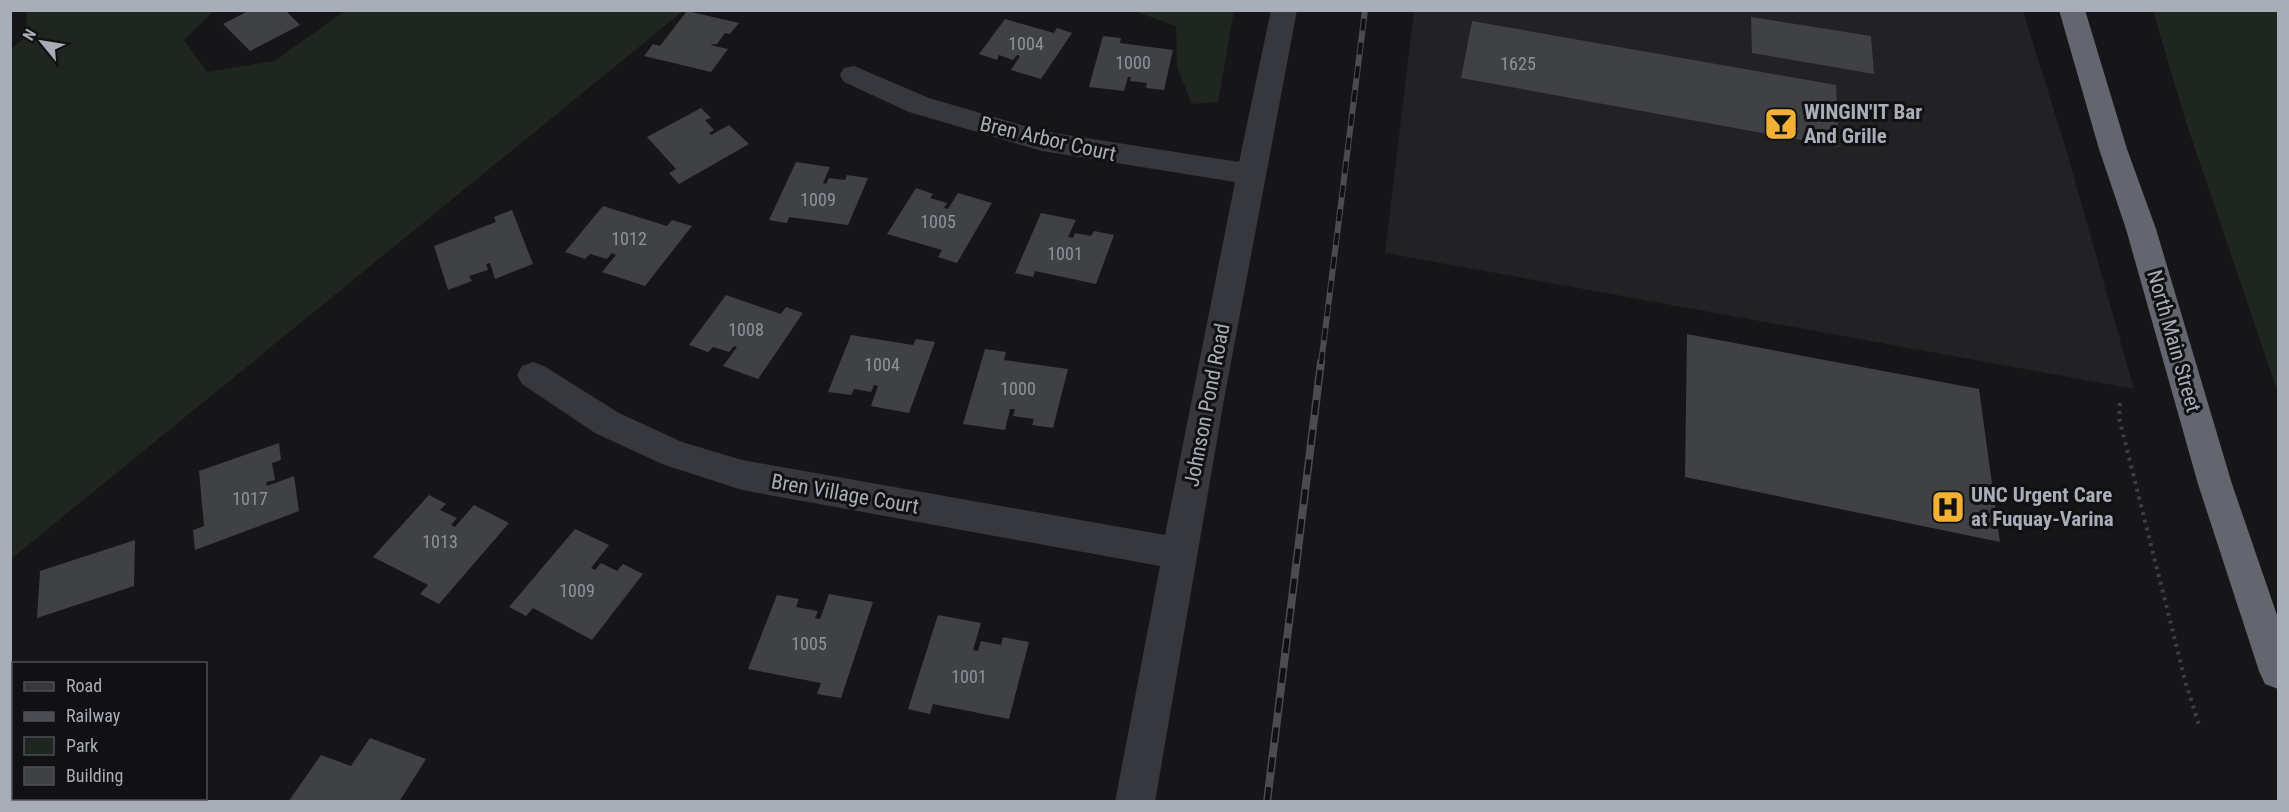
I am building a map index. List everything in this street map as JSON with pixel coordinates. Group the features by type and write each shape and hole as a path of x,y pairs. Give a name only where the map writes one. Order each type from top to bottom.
{"highway":[{"name":"North Main Street","path":"2072,10 2141,229 2215,484 2278,671"}],"street":[{"name":"Johnson Pond Road","path":"1135,801 1250,174 1284,10"},
{"name":"Bren Arbor Court","path":"854,75 919,105 1042,141 1250,174"},
{"name":"Bren Village Court","path":"533,375 607,423 674,454 742,475 1179,554"}],"path":[{"path":"2120,403 2119,418 2186,684 2200,728"}],"shaded area":[{"path":"1414,11 2023,11 2066,149 2134,389 1385,253"}],"green space":[{"path":"27,11 214,11 184,40 207,72 274,61 345,11 683,11 11,559 10,50 26,36"},
{"path":"1134,11 1234,11 1218,102 1192,104 1177,67 1176,26"},
{"path":"2153,11 2278,11 2278,393 2185,119"}],"building":[{"path":"250,10 285,10 300,25 250,51 223,24"},
{"path":"687,11 739,23 730,34 725,33 717,44 710,45 728,49 711,72 644,56 653,44 660,46"},
{"path":"1751,17 1871,36 1874,74 1752,53"},
{"path":"1005,19 1054,33 1057,28 1072,33 1041,79 1011,70 1020,56 1017,55 1013,60 999,55 997,60 979,54"},
{"path":"1472,21 1836,85 1839,147 1461,78"},
{"path":"1103,36 1121,38 1120,43 1173,50 1164,90 1146,88 1147,83 1130,81 1131,77 1128,77 1124,91 1089,87"},
{"path":"701,108 711,118 705,120 714,130 709,133 711,135 729,125 749,144 679,184 669,173 676,169 647,137"},
{"path":"796,162 830,167 823,183 826,184 829,178 845,180 847,175 868,178 848,225 789,217 787,223 769,220"},
{"path":"916,188 933,194 930,198 947,203 944,208 948,209 958,193 992,203 957,263 938,257 942,250 887,234"},
{"path":"603,206 667,226 672,220 692,226 645,286 602,272 616,255 612,253 607,259 590,254 585,259 565,252"},
{"path":"512,210 533,264 495,279 490,263 486,264 488,270 469,276 472,281 448,290 434,246 496,222 494,217"},
{"path":"1041,213 1076,220 1068,237 1073,238 1075,233 1091,236 1094,231 1114,235 1096,284 1035,271 1033,277 1015,273"},
{"path":"726,295 781,314 786,307 803,313 758,379 723,366 737,347 734,346 729,352 713,347 708,352 689,345"},
{"path":"1687,334 1979,389 2000,542 1685,477"},
{"path":"851,335 913,345 916,339 935,342 909,413 871,406 878,386 874,385 871,392 854,389 851,395 828,392"},
{"path":"985,349 1006,352 1004,360 1068,369 1053,428 1032,425 1034,419 1013,416 1015,409 1010,409 1005,430 963,424"},
{"path":"279,443 281,460 272,463 275,480 266,482 267,486 294,476 299,511 195,550 193,530 204,526 199,471"},
{"path":"429,495 446,504 440,510 457,518 451,525 455,527 474,505 509,523 439,604 420,594 428,585 373,557"},
{"path":"575,529 609,545 591,568 595,570 601,563 617,571 623,564 643,574 592,640 533,608 526,616 509,607"},
{"path":"135,540 134,586 37,618 40,571"},
{"path":"829,594 873,602 841,698 817,694 821,683 748,669 777,595 799,599 796,607 818,611 815,618 820,619"},
{"path":"938,615 981,623 973,650 978,651 981,641 1001,645 1003,637 1029,642 1009,719 933,704 930,714 908,709"},
{"path":"370,738 426,759 399,802 288,802 321,755 351,766"}],"railway":[{"path":"1321,364 1365,10"},
{"path":"1267,802 1321,362"}],"place":[{"name":"WINGIN'IT Bar And Grille","path":"1781,124"},
{"name":"UNC Urgent Care at Fuquay-Varina","path":"1948,507"}]}
